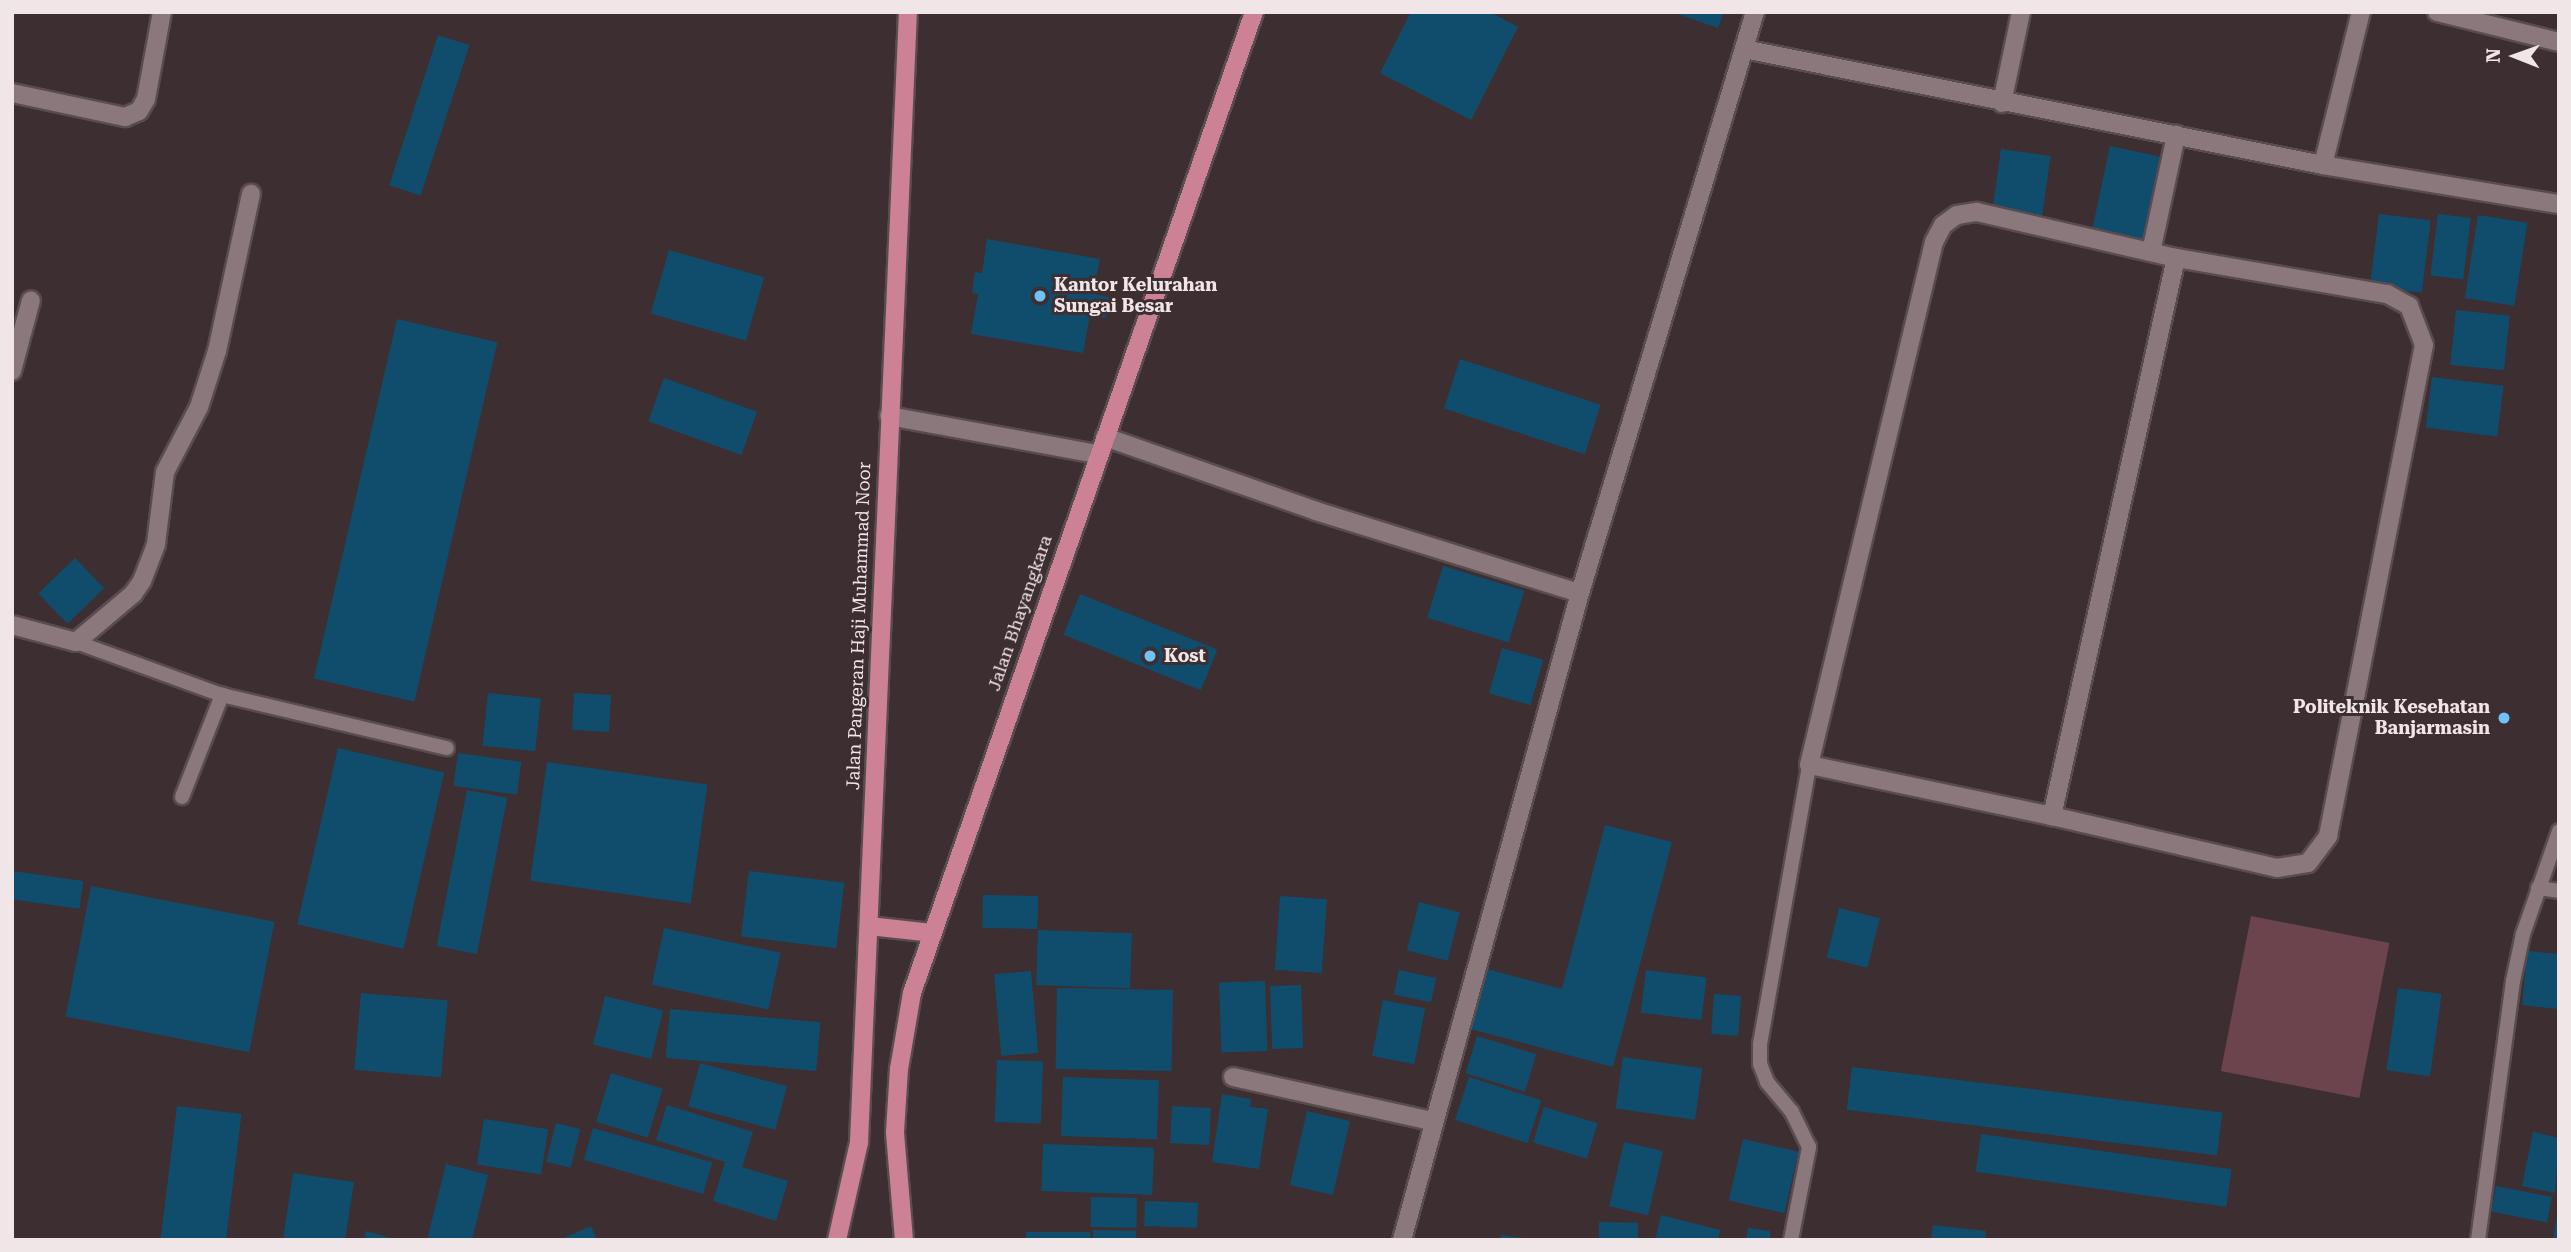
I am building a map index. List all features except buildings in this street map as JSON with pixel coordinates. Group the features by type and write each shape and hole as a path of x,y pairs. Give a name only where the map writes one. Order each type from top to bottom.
{"main road":[{"name":"Jalan Pangeran Haji Muhammad Noor","path":"837,1240 859,1142 908,12"},
{"name":"Jalan Bhayangkara","path":"904,1240 895,1132 899,1069 912,993 1097,454 1254,12"},
{"path":"869,926 932,933"}],"street":[{"path":"12,93 125,117 139,111 146,99 162,12"},
{"path":"1402,1240 1432,1121 1580,593 1755,12"},
{"path":"2001,103 2021,12"},
{"path":"2323,165 2361,12"},
{"path":"2437,12 2559,42"},
{"path":"1744,49 2001,103 2323,165 2559,204"},
{"path":"2151,252 2176,135"},
{"path":"12,625 76,642 133,594 150,565 161,487 199,407 217,351 251,194"},
{"path":"1977,212 2151,252 2387,294 2409,306 2424,345 2329,836 2308,863 2277,869 2052,816 1809,765 1934,242 1942,225 1957,215 1977,212"},
{"path":"2052,816 2176,258"},
{"path":"12,371 31,300"},
{"path":"889,416 1097,454"},
{"path":"1105,437 1316,511 1580,593"},
{"path":"1233,1077 1432,1121"}],"lane":[{"path":"76,642 222,695 447,748"},
{"path":"182,797 222,695"},
{"path":"1791,1240 1809,1147 1792,1112 1768,1082 1760,1064 1760,1044 1809,765"},
{"path":"2478,1240 2513,981 2538,888 2559,831"},
{"path":"2538,888 2559,891"}],"shaded area":[{"path":"2251,916 2389,943 2359,1098 2221,1071"}],"place":[{"name":"Kantor Kelurahan Sungai Besar","path":"1040,296"},
{"name":"Kost","path":"1150,656"},
{"name":"Politeknik Kesehatan Banjarmasin","path":"2504,718"}]}
